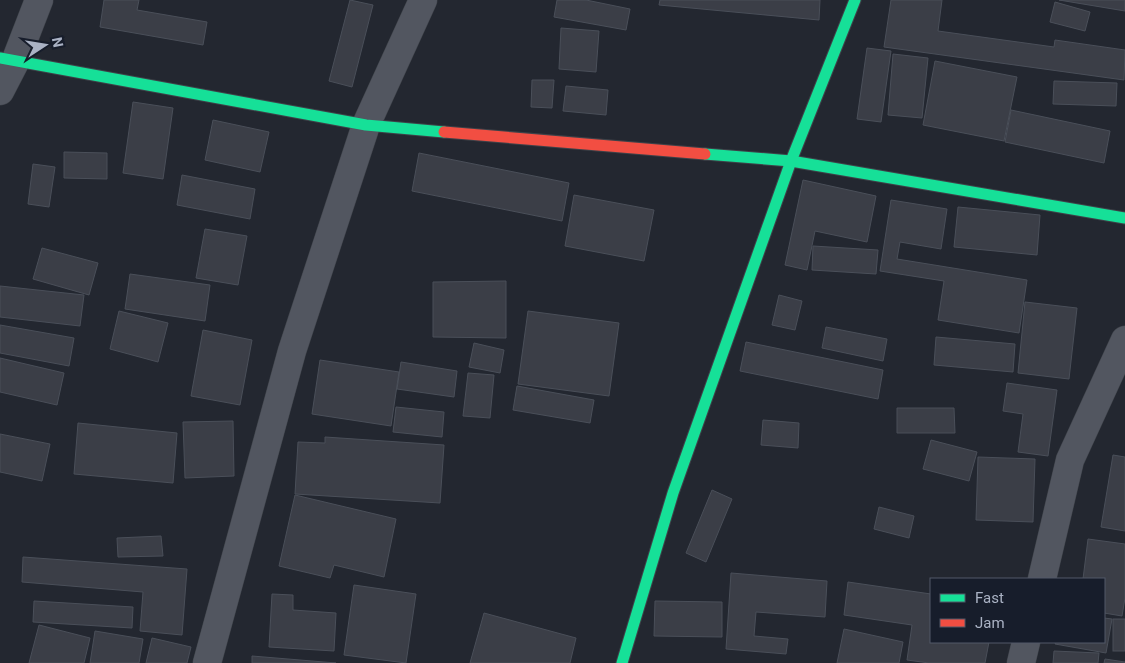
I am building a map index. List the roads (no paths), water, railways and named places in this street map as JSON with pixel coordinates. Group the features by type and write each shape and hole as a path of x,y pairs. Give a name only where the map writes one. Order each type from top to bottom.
{"street":[{"path":"0,91 7,60 38,0"},
{"path":"207,663 220,609 292,352 366,125 423,0"},
{"path":"622,663 673,493 791,161 854,0"},
{"path":"7,60 366,125 791,161 1125,218"},
{"path":"1042,578 1070,460 1125,340"},
{"path":"1021,663 1026,643"}]}
